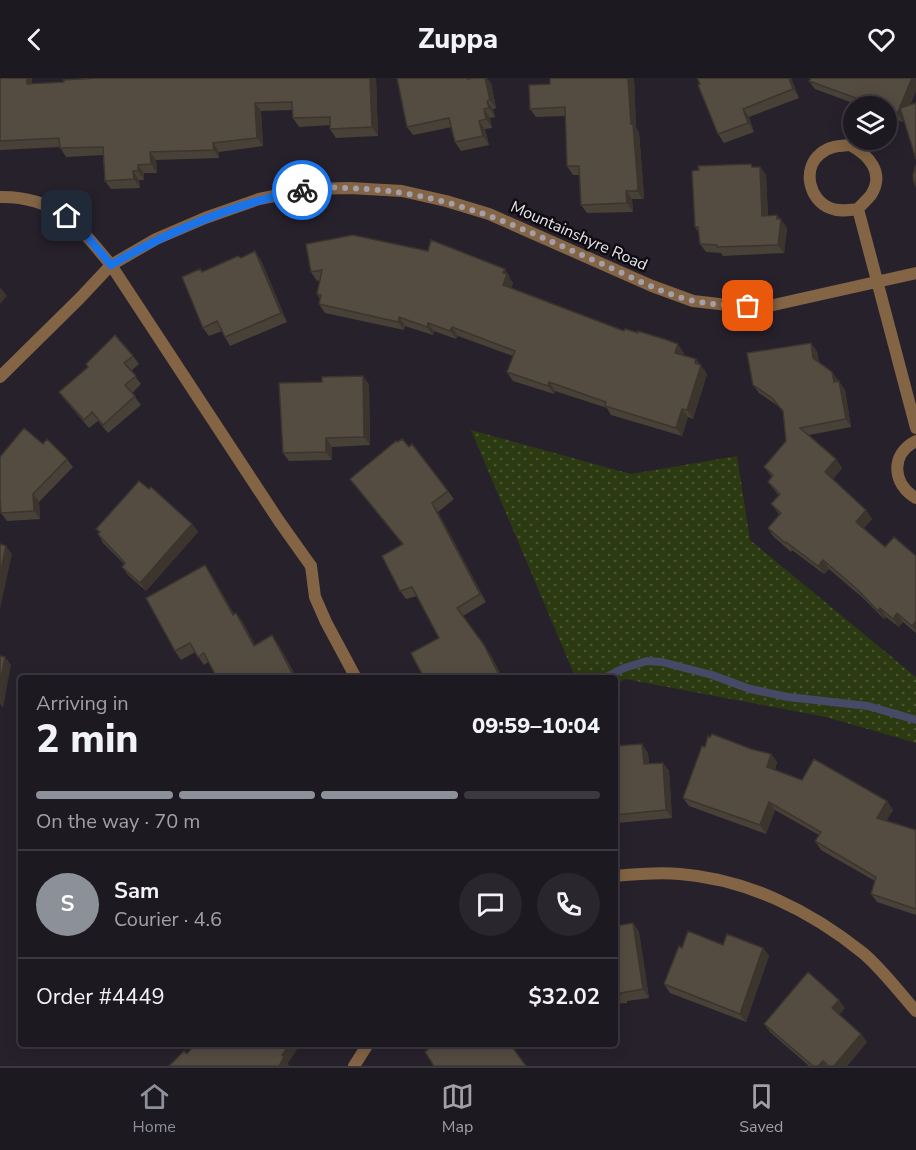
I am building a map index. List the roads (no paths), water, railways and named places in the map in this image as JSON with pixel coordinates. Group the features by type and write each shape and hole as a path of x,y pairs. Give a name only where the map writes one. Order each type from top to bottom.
{"street":[{"path":"850,145 864,152 871,161 875,172 874,189 858,209 842,211 820,202 810,182 813,164 819,154 834,146 850,145"},
{"name":"Mountainshyre Road","path":"0,377 81,298 111,265 166,235 205,218 259,199 309,189 350,188 402,191 446,201 489,214 652,286 693,301 769,306 916,273"},
{"path":"0,197 30,200 67,216 111,265 310,566 315,597 354,675"},
{"path":"858,209 916,428"},
{"path":"916,441 903,451 897,468 901,485 916,498"},
{"path":"618,876 679,874 717,880 768,895 817,920 865,955 916,1011"},
{"path":"354,1066 366,1047"}],"waterway":[{"path":"610,675 647,661 662,662 712,675 750,689 788,697 868,706 916,720"}]}
